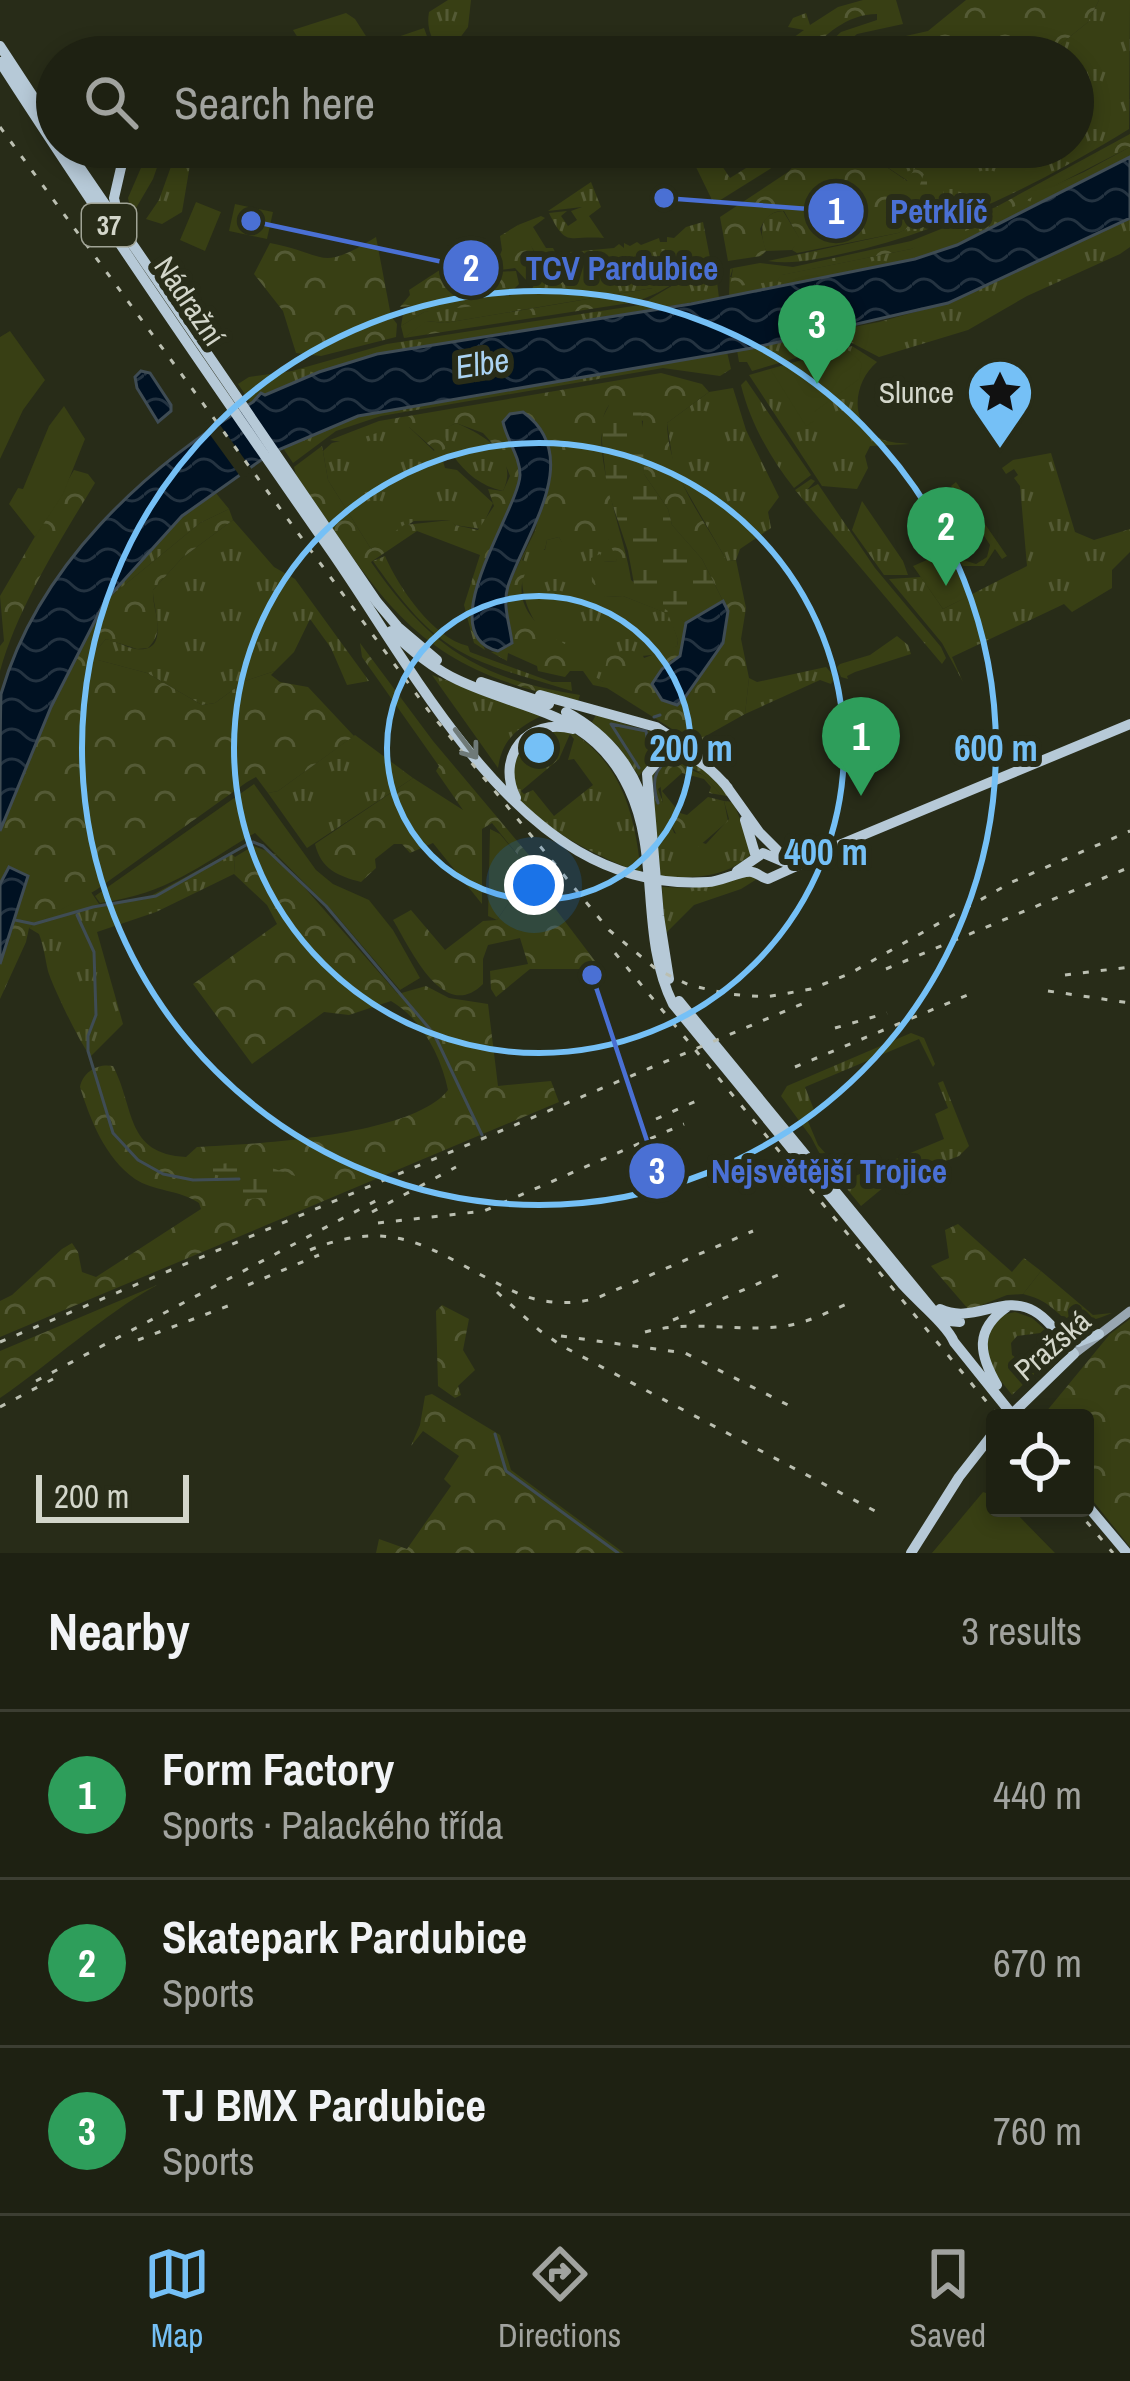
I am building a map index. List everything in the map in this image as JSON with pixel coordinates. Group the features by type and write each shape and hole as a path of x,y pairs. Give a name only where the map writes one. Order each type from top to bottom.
{"main road":[{"path":"0,46 36,101"},
{"name":"Nádražní","path":"0,62 36,114"},
{"name":"Nádražní","path":"73,168 223,385"},
{"name":"Nádražní","path":"81,168 223,385"},
{"path":"82,168 96,182 106,184 119,168"},
{"path":"121,168 113,202 124,231"},
{"name":"37","path":"223,385 389,629 430,664 475,687 563,718 608,755 635,802 650,867"},
{"name":"37","path":"286,477 398,627 443,664 558,708 599,734 633,776 649,819 652,892 668,987 700,1034 949,1345 1001,1401"},
{"path":"359,591 507,795 578,851 658,881 699,883 755,874 763,879 773,877 1130,724"},
{"path":"507,691 539,695 656,727 676,738 705,760 777,858 779,867 773,877"},
{"path":"538,823 517,799 509,780 509,761 520,741 539,728 561,726 585,735 608,755"},
{"path":"676,738 683,754"},
{"path":"649,819 648,771 661,757 683,754 705,765 728,788"},
{"path":"740,805 756,858 755,874"},
{"path":"751,821 781,853 795,857 828,850"},
{"path":"699,883 730,875 768,853 791,862 828,850"},
{"name":"37","path":"720,1059 937,1314 965,1333 978,1361 1017,1409"},
{"name":"37","path":"903,1285 965,1333 1006,1409"},
{"path":"917,1288 937,1307 958,1316 1009,1306 1032,1310 1057,1334 1074,1342 1099,1334"},
{"path":"965,1333 1009,1306"},
{"path":"997,1385 984,1363 981,1340 988,1323 1009,1306"},
{"name":"Pražská","path":"1020,1409 1069,1358 1130,1311"},
{"path":"1057,1334 1069,1358"},
{"path":"910,1553 986,1442"},
{"path":"1094,1514 1126,1553"}],"green space":[{"path":"448,0 471,0 468,27 461,36 432,36 429,12"},
{"path":"863,0 896,0 903,24 855,36 837,36 877,20 877,14 846,22 826,36 796,36 804,30 788,27 793,18 806,13 810,25 838,7"},
{"path":"966,0 1099,0 1088,22 1071,36 906,36 928,31"},
{"path":"1099,0 1130,0 1129,129 1094,150 1094,36 1071,36 1088,22"},
{"path":"346,13 366,36 297,36 293,30"},
{"path":"424,28 427,36 401,36"},
{"path":"1130,134 1130,147 1094,165 1094,154"},
{"path":"1130,147 1130,157 957,245 915,259 729,296 730,269 730,277 777,281 781,275 911,249"},
{"path":"141,168 157,168 132,215 128,198"},
{"path":"170,168 189,168 182,212 162,224 146,219"},
{"path":"696,168 723,168 730,178 746,168 771,168 714,204"},
{"path":"792,168 888,168 907,181 915,168 949,168 955,180 943,191 949,210 898,233 797,253 792,250 799,238 784,211 776,212 760,229 766,251 728,261 720,217"},
{"path":"888,168 916,168 908,181"},
{"path":"928,168 947,168 928,213 914,222 908,219"},
{"path":"949,168 1063,168 954,219 880,245 814,259 768,261 898,233 936,215"},
{"path":"1068,168 1089,168 968,230 911,249 782,275 777,281 730,287 733,268 760,263 793,267 911,241 996,207"},
{"path":"591,182 601,207 589,216 604,238 565,236 549,213 567,211 561,216 568,226 577,220 571,211 582,207 548,211"},
{"path":"196,202 221,212 205,251 180,240"},
{"path":"235,204 273,212 267,239 229,231"},
{"path":"783,211 800,239 792,250 766,251 765,220"},
{"path":"545,218 533,227 546,248 566,259 570,252 619,244 624,248 624,243 641,245 659,238 667,242 667,237 674,238 686,227 703,222 711,263 657,293 652,288 445,323 427,321 404,338 401,326 424,312 573,283 553,268 541,273 539,259 518,225"},
{"path":"1130,218 1130,247 1120,254 1027,296 968,330 879,357 850,342 752,371 747,362 739,362 737,350 948,303"},
{"path":"518,225 541,273 553,268 573,283 572,291 506,295 499,303 424,312 401,326 403,314 424,305 400,307 409,290 472,249 476,255 456,268 461,277 488,259 497,272 516,271 519,284 512,291 488,290 429,305 532,289 536,281 527,281 515,268 500,270 496,265 502,250 500,236"},
{"path":"376,237 396,337 321,356 296,353 283,311 254,274 270,243 332,258"},
{"path":"710,270 716,274 719,298 377,354 260,393 251,403 238,384 249,377 292,371 387,344 640,305 685,278"},
{"path":"653,288 657,293 636,302 404,338 426,321 445,323"},
{"path":"10,331 45,380 23,410 0,459 0,337"},
{"path":"852,346 877,362 859,391 863,423 881,439 910,444 870,446 865,456 868,468 857,489 822,486 749,375"},
{"path":"845,348 862,363 859,379 814,412 814,421 806,426 771,370"},
{"path":"727,352 731,369 720,376 663,368 381,416 336,431 293,463 283,448 358,416"},
{"path":"661,373 702,384 709,392 667,423 669,442 697,511 727,561 736,560 746,608 741,639 749,678 745,714 704,737 699,746 607,688 593,685 583,671 570,671 565,677 538,671 537,666 508,653 507,661 491,652 499,651 508,586 535,531 550,472 526,414 510,414 506,434 516,454 520,481 478,580 475,622 485,650 474,643 464,605 480,555 417,531 371,562 414,616 459,654 512,679 580,695 578,701 477,670 408,624 354,560 294,467 322,446 328,480 371,549 404,525 451,520 478,530 494,506 488,489 503,491 510,476 483,433 456,423 443,430 448,447 438,453 409,427 330,440 379,421","holes":["609,405 643,421 644,474 668,509 672,525 702,559 728,611 723,643 683,700 662,669 680,656 686,623 631,580 604,464 601,440","559,537 567,552 578,544 582,551 580,542 608,539 617,561 604,562 600,554 591,558 592,582 605,597 623,596 668,614 677,646 644,658 640,649 622,658 617,651 607,658 603,682 594,676 601,657 554,637 529,613 522,598 522,582 530,565 522,560 528,549 538,554 547,540"]},
{"path":"746,380 811,475 794,488 755,426 741,385"},
{"path":"733,388 746,430 779,497 768,512 771,528 740,549 736,560 727,561 674,469 667,423 709,392"},
{"path":"630,394 641,400 644,474 668,509 672,525 702,559 723,601 686,623 635,589 607,488 600,423 609,405"},
{"path":"64,406 85,439 63,494 35,537 9,504 18,488 23,489 49,426"},
{"path":"456,423 487,440 507,467 503,491 474,478 452,454 442,458 445,468 457,470 493,503 481,529 450,520 414,521 371,549 328,480 323,451 332,443 402,426 434,451 442,430"},
{"path":"1051,453 1075,532 1094,540 1130,529 1130,552 1112,570 1112,588 1072,612 1064,604 952,657 963,682 942,643 889,579 921,577 943,609 1027,566 1020,486 1014,478 1018,475 1014,469 1006,474 1002,468 1013,460"},
{"path":"74,470 88,474 95,483 28,599 0,671 4,641 0,596"},
{"path":"815,481 807,490 818,484 875,568 941,647 946,658 942,664 795,490"},
{"path":"956,482 1007,556 1002,559 995,549 984,566 963,566 932,526 928,502 956,494 951,486","holes":["962,502 990,545 987,557 976,564 960,559 935,522"]},
{"path":"215,492 229,509 200,523 105,601 182,516"},
{"path":"862,501 908,575 884,575 852,530"},
{"path":"229,509 233,520 182,558 153,590 158,628 148,648 106,639 98,648 98,660 147,673 202,705 215,703 245,681 275,671 271,675 280,682 308,687 354,736 278,791 268,793 256,777 247,782 96,890 29,928 0,999 0,964 10,939 9,868 0,884 0,831 51,707 105,601 200,523"},
{"path":"233,520 274,567 295,579 369,681 347,685 331,648 310,619 294,652 275,671 245,681 215,703 202,705 147,673 98,660 98,648 106,639 136,649 154,644 158,628 153,590 182,558"},
{"path":"559,537 562,542 578,543 608,539 617,561 603,562 605,597 623,596 669,614 677,646 662,654 621,658 603,682 593,676 596,657 549,638 528,608 522,571 528,548 545,550 547,540"},
{"path":"945,552 971,595 943,609 913,566"},
{"path":"385,556 408,596 442,633 468,646 470,652 552,682 571,682 572,691 505,671 457,650 396,593 373,561"},
{"path":"897,636 911,654 855,672 848,679 841,677 840,664 870,655"},
{"path":"360,643 433,741 539,867 548,899 601,969 530,969 496,997 490,971 528,964 520,938 488,945 483,984 468,994 454,995 441,988 418,963 393,920 411,910 445,950 483,921 497,920 520,886 521,859 492,823 482,829 482,904 433,843 410,853 402,844 394,844 375,859 376,868 361,882 338,874 321,860 315,844 413,778 463,810 436,771 439,766 362,657"},
{"path":"826,667 835,677 831,684 820,680 745,714 749,678 757,682"},
{"path":"432,675 541,716 512,736 498,768"},
{"path":"596,715 664,736 679,749 654,757 639,776 618,746 592,722"},
{"path":"538,732 572,732 589,745 615,776 623,794 641,873 568,838 532,813 513,785 514,756","holes":["570,734 574,739 568,760 574,759 593,785 554,816 533,790 521,791 559,759"]},
{"path":"355,735 413,778 307,848 268,793 278,791"},
{"path":"682,757 705,768 728,796 688,765 658,789 674,833 706,844 729,819 724,801 733,802 754,852 711,875 661,877 649,779 662,760"},
{"path":"675,763 703,775 721,795 709,793 711,787 704,779 682,773 662,791 680,813 687,815 708,797 724,801 728,821 698,847 681,843 664,811 659,776 666,765"},
{"path":"254,784 316,870 333,884 369,900 393,930 420,978 400,990 334,913 255,833 164,885 100,903 95,896"},
{"path":"490,829 521,859 520,886 497,920 488,916"},
{"path":"253,846 275,854 398,994 426,986 449,998 488,1004 498,1086 551,1081 559,1102 0,1337 0,1301 62,1249 72,1243 82,1272 96,1277 201,1209 192,1199 135,1179 115,1160 94,1125 80,1087 92,1069 113,1066 142,1138 166,1154 186,1157 197,1147 293,1140 368,1127 430,1106 448,1090 428,1039 391,1001 349,1015 324,1012 252,1064 193,984 277,924 267,905 234,874 235,857"},
{"path":"230,853 235,857 234,874 156,912 97,932 123,1024 91,1056 55,989 39,934 29,928 91,892 99,904 143,900"},
{"path":"749,875 757,879 694,905 665,934 662,887 690,888"},
{"path":"911,1033 924,1038 933,1067 919,1039 805,1087 816,1115 807,1119 818,1145 848,1179 944,1139 935,1114 948,1108 938,1083 943,1081 969,1146 959,1156 890,1182 861,1206 823,1160 781,1096 787,1086"},
{"path":"252,1161 298,1177 290,1195 248,1199 220,1176 202,1171 219,1164"},
{"path":"958,1224 1012,1272 1024,1258 1041,1271 1023,1294 969,1310 931,1266 949,1258 945,1230"},
{"path":"1041,1271 1093,1315 1112,1313 1070,1321 1023,1294"},
{"path":"157,1285 116,1311 0,1398 0,1351"},
{"path":"442,1305 469,1319 463,1350 475,1370 458,1386 461,1395 455,1398 438,1386 436,1311"},
{"path":"1015,1312 1032,1318 1048,1332 1017,1336 1011,1343 1012,1355 1022,1362 1041,1356 1048,1361 1012,1395 986,1362 984,1337 1002,1315"},
{"path":"1130,1319 1130,1547 1094,1502 1094,1409 1048,1409 1110,1334"},
{"path":"432,1394 500,1435 511,1470 624,1553 376,1553 379,1539 407,1549 451,1486 444,1479 459,1456 423,1431 411,1446 425,1396"},
{"path":"983,1492 986,1517 1020,1517 1055,1553 932,1553"}],"water":[{"name":"Elbe","path":"1130,157 1130,218 948,303 752,348 358,416 271,453 182,516 105,601 51,707 0,831 1,694 41,604 68,563 135,490 261,393 377,354 691,304 915,259 957,245"},
{"path":"141,371 150,373 171,405 171,411 158,422 137,388 135,377"},
{"path":"523,412 541,430 549,451 550,474 506,593 512,643 498,651 479,640 472,621 474,597 520,475 503,422 510,414"},
{"path":"723,601 728,611 723,643 683,700 677,705 662,700 652,684 680,656 686,623"},
{"path":"9,867 28,876 0,964 0,884"}],"pier":[{"path":"215,418 253,471 242,479 203,425"}],"waterway":[{"path":"654,717 660,715"},
{"path":"639,768 611,724 646,731 647,737"},
{"path":"654,738 673,747"},
{"path":"658,803 655,780 666,762"},
{"path":"15,920 34,924 156,896 246,845 263,846 326,906 434,1034 482,1135"},
{"path":"77,915 94,952 96,1015 88,1051 113,1133 138,1160 163,1174 193,1180 239,1179"},
{"path":"495,1434 506,1471 618,1553"}],"railway":[{"path":"0,127 428,710 609,930 656,969 689,985 728,994 766,997 811,989 849,974 1012,882 1130,831"},
{"path":"886,969 1130,867"},
{"path":"615,953 993,1409"},
{"path":"1065,975 1130,967"},
{"path":"795,1067 977,991"},
{"path":"1048,991 1130,1003"},
{"path":"0,1342 809,1001"},
{"path":"835,1028 887,1013"},
{"path":"656,1119 705,1097"},
{"path":"378,1223 484,1211 684,1124"},
{"path":"372,1212 456,1167"},
{"path":"36,1381 381,1198"},
{"path":"310,1250 343,1240 397,1238 443,1255 522,1295 569,1302 597,1298 753,1231"},
{"path":"248,1285 319,1255"},
{"path":"673,1320 778,1275"},
{"path":"497,1292 562,1346 875,1511"},
{"path":"645,1332 678,1327 787,1326 849,1303"},
{"path":"138,1340 233,1304"},
{"path":"561,1336 685,1353 792,1407"},
{"path":"0,1407 53,1379"},
{"path":"1083,1517 1113,1553"}],"place":[{"name":"Petrklíč","path":"664,198"},
{"name":"TCV Pardubice","path":"251,221"},
{"name":"TJ BMX Pardubice","path":"817,384"},
{"name":"Slunce","path":"1000,451"},
{"name":"Skatepark Pardubice","path":"946,586"},
{"name":"Form Factory","path":"861,796"},
{"name":"Nejsvětější Trojice","path":"592,975"}]}
